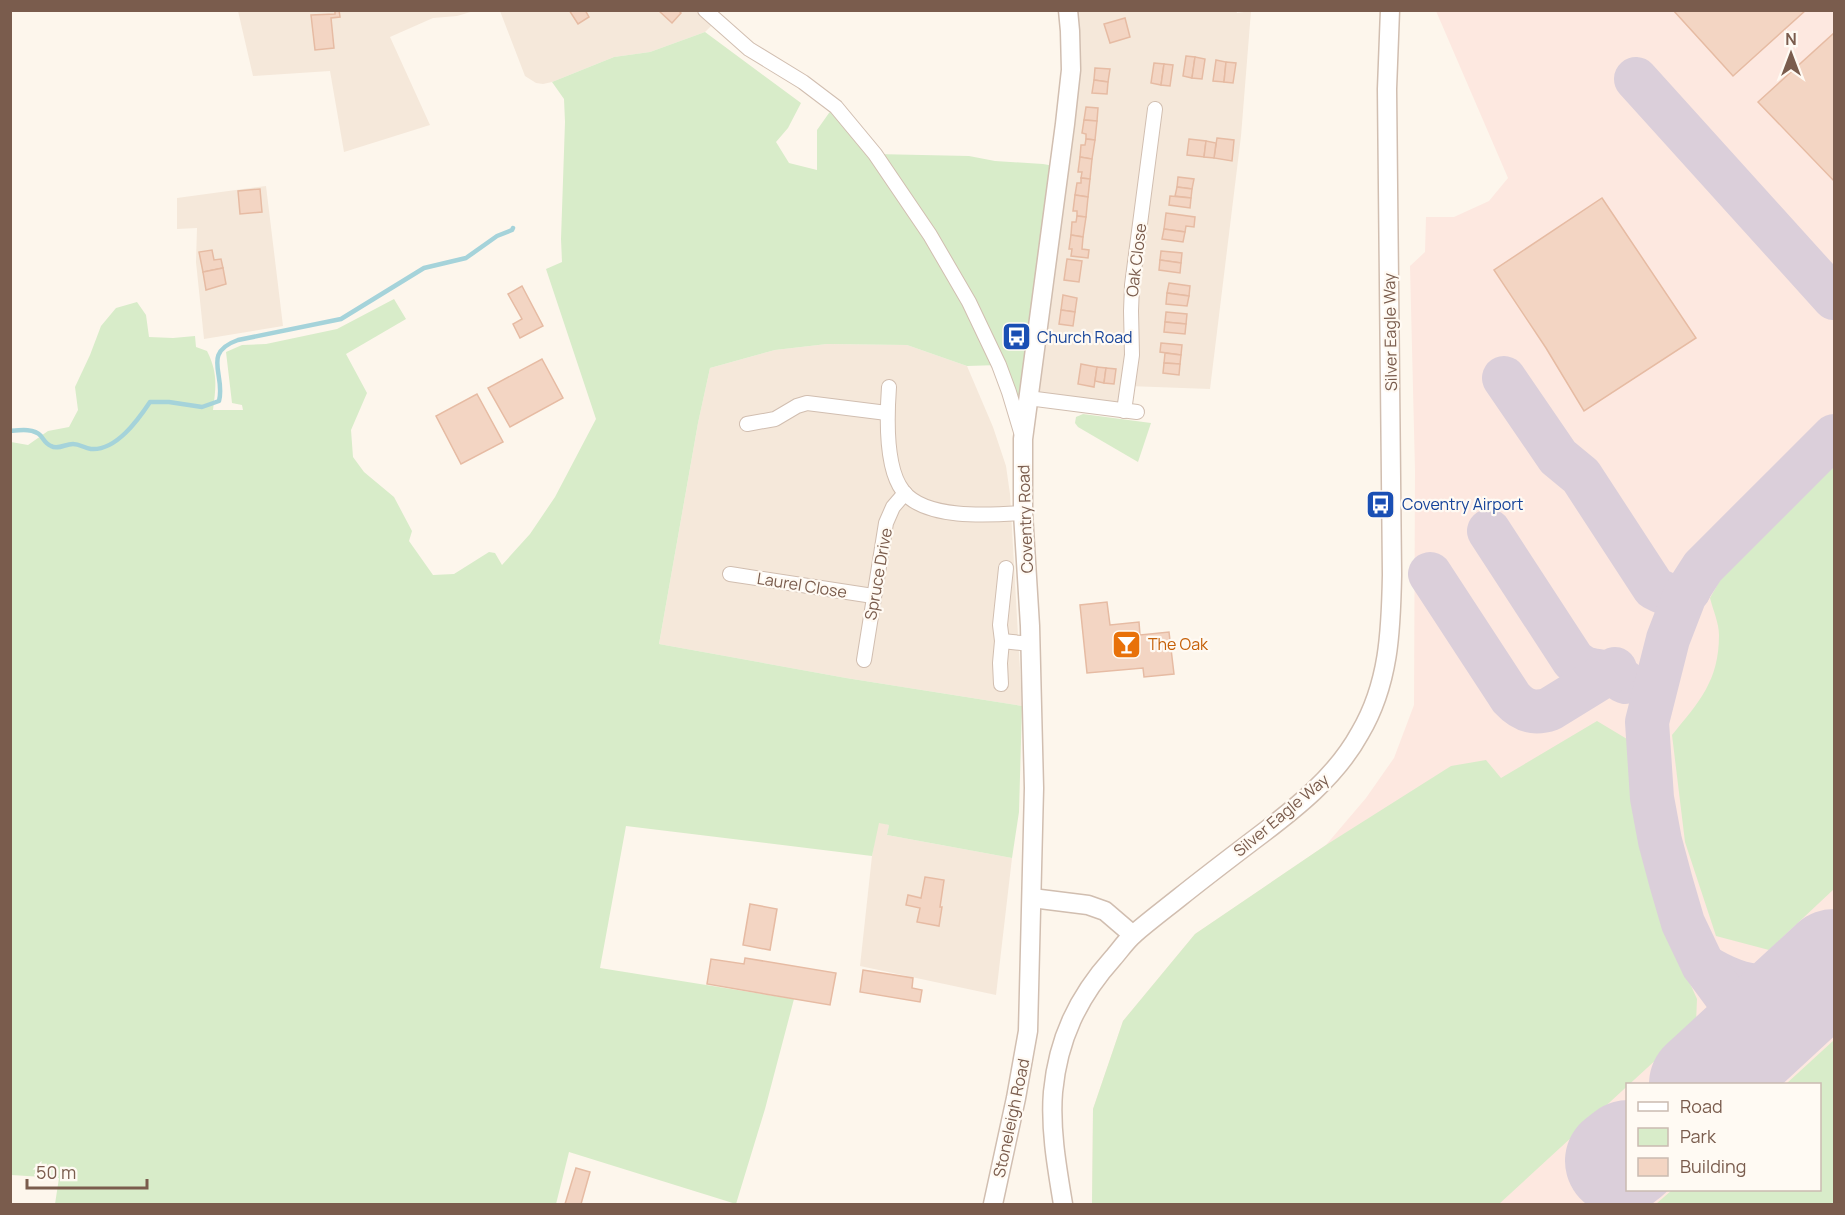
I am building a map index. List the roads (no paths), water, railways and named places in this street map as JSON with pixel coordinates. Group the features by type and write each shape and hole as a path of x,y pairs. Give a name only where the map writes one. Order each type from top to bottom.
{"street":[{"path":"705,10 749,50 803,82 836,107 875,154 930,235 969,302 999,365 1023,439"},
{"name":"Coventry Road","path":"1028,1031 1034,788 1031,644 1023,513 1023,439 1070,81 1068,10"},
{"name":"Silver Eagle Way","path":"1063,1204 1052,1119 1053,1091 1063,1042 1083,995 1132,935 1278,821 1312,792 1341,762 1353,746 1371,712 1382,680 1390,645 1392,575 1387,89 1390,10"},
{"name":"Oak Close","path":"1029,398 1131,411 1132,285 1155,109"},
{"path":"889,387 887,413 893,469 904,493 920,504 940,510 991,515 1023,513"},
{"path":"747,424 775,419 807,403 887,413"},
{"name":"Spruce Drive","path":"864,660 886,523 893,507 904,493"},
{"path":"1001,684 1000,625 1006,568"},
{"name":"Laurel Close","path":"730,574 873,596"},
{"path":"1002,641 1031,644"},
{"path":"1032,898 1088,904 1105,911 1132,935"},
{"name":"Stoneleigh Road","path":"993,1204 1028,1031"}],"waterway":[{"path":"10,431 27,430 38,433 54,447 73,444 91,449 100,448 109,445 125,433 150,402 169,402 202,407 219,401 218,358 220,351 227,345 238,340 341,319 424,268 466,258 497,236 513,228"}],"place":[{"name":"Church Road","path":"1016,337"},
{"name":"Coventry Airport","path":"1381,504"},
{"name":"The Oak","path":"1127,644"}]}
